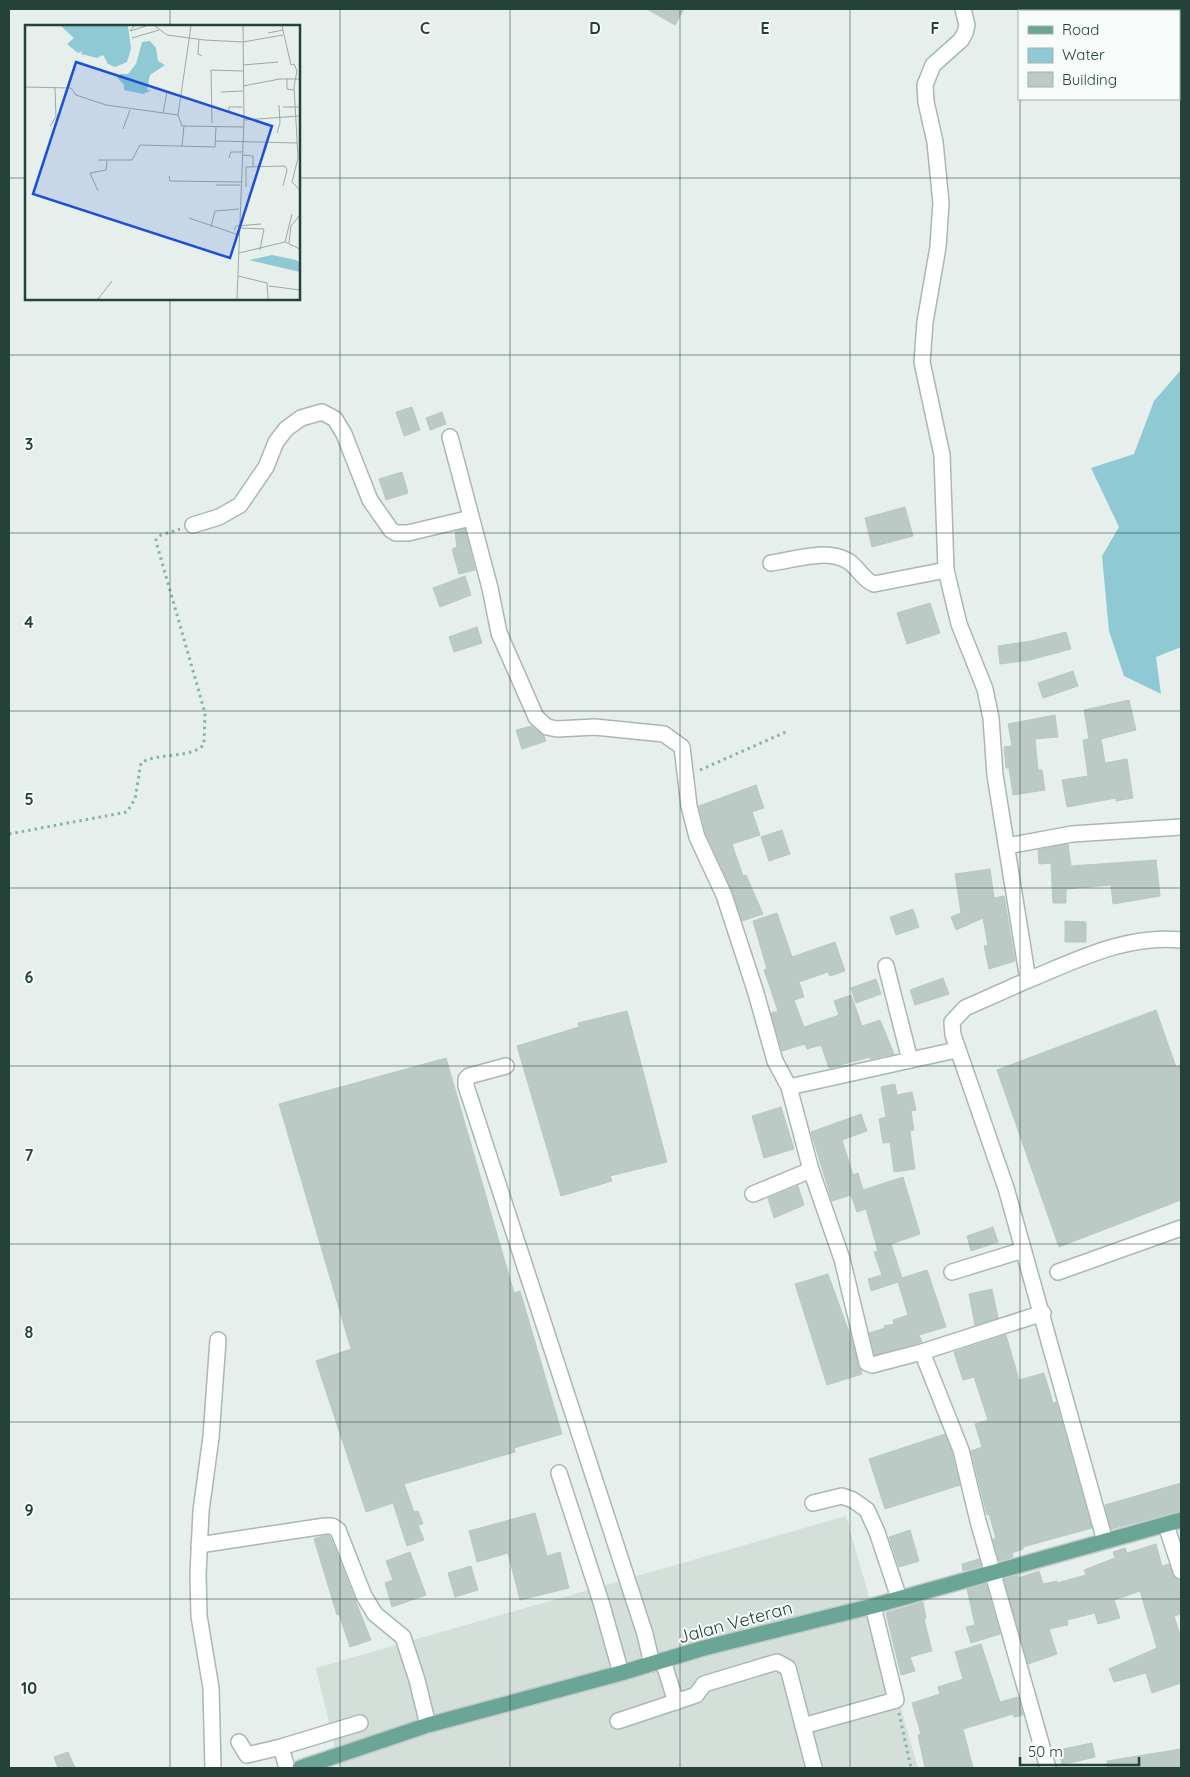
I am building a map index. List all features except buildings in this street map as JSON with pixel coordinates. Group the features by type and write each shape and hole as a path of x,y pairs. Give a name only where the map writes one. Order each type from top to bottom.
{"main road":[{"name":"Jalan Veteran","path":"300,1768 428,1724 621,1673 773,1630 873,1606 1181,1520"}],"street":[{"path":"963,9 968,25 965,33 961,40 933,65 925,85 926,102 935,142 941,203 938,247 925,322 922,362 942,455 946,570 959,624 985,689 991,718 996,775 1028,980"},
{"path":"193,525 219,517 240,505 266,467 276,442 286,429 296,421 322,412 335,418 344,434 370,500 391,530 396,533 408,534 471,518"},
{"path":"450,437 490,588 499,633 536,717 548,727 557,729 595,727 664,734 682,748 690,806 697,837 724,894 756,993 773,1054 789,1087 811,1170 842,1259 867,1363 872,1365 922,1352 1043,1314"},
{"path":"771,563 807,557 835,556 855,566 869,582 874,584 946,570"},
{"path":"1007,846 1072,834 1181,827"},
{"path":"1105,1541 1043,1314 995,1155 956,1050 952,1022 965,1008 1089,955 1144,940 1181,940"},
{"path":"886,966 910,1060"},
{"path":"789,1087 956,1050"},
{"path":"506,1066 469,1076 466,1079 466,1086 645,1634 676,1702"},
{"path":"753,1194 811,1170"},
{"path":"1058,1272 1181,1228"},
{"path":"952,1272 1024,1250"},
{"path":"213,1768 211,1688 200,1616 199,1545 211,1438 218,1340"},
{"path":"922,1352 961,1450 1048,1768"},
{"path":"559,1473 601,1602 621,1673"},
{"path":"813,1503 842,1496 853,1500 867,1510 877,1532 899,1598"},
{"path":"1166,1525 1181,1571"},
{"path":"199,1545 325,1526 332,1526 338,1530 364,1596 375,1614 402,1637 428,1724"},
{"path":"803,1726 896,1700 873,1606"},
{"path":"618,1720 696,1696 704,1684 777,1662 788,1668 814,1768"},
{"path":"239,1742 247,1755 281,1747 360,1723"},
{"path":"281,1747 287,1768"}],"path":[{"path":"9,834 127,812 135,799 141,763 166,755 195,751 204,744 205,713 156,540 161,535 193,525"},
{"path":"686,776 788,732"},
{"path":"896,1700 911,1768"}],"shaded area":[{"path":"846,1516 918,1768 340,1768 316,1668"}],"water":[{"path":"1180,371 1181,647 1156,657 1161,694 1124,676 1109,631 1102,556 1119,527 1091,468 1134,454 1154,401"}]}
